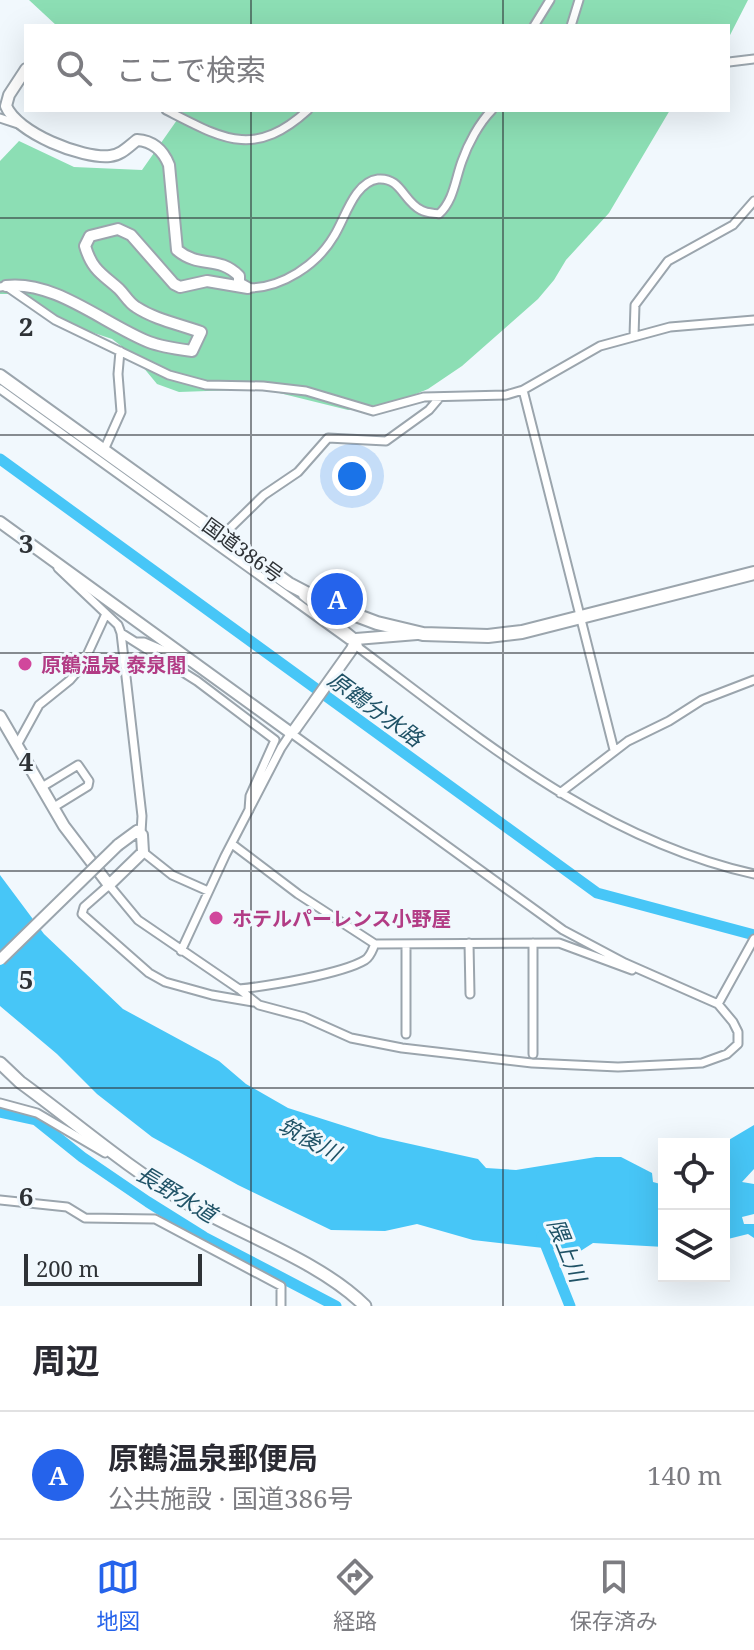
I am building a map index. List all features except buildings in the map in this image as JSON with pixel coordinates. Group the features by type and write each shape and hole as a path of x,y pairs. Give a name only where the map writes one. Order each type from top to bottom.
{"highway":[{"name":"国道386号","path":"0,376 289,584 362,618 423,634 507,635 754,573"}],"main road":[{"path":"0,1063 118,1157 201,1211 330,1279 365,1306"}],"street":[{"path":"535,24 550,0"},
{"path":"572,24 579,0"},
{"path":"730,62 754,59"},
{"path":"24,72 9,95 6,106 9,115 54,146 98,155 120,154 137,140 148,140 165,154 169,165 177,250 191,261 227,265 239,276 239,283 248,288"},
{"path":"170,112 236,140 270,137 305,112"},
{"path":"3,286 22,284 43,289 150,342 192,351 201,332 133,306 119,289 101,277 89,258 85,246 90,236 118,229 131,235 180,287 207,281 261,288 277,283 310,264 334,237 361,188 376,179 397,184 420,210 439,214 447,207 464,155 490,112"},
{"path":"0,118 24,125"},
{"path":"634,336 637,299 655,281 668,261 733,225 754,201"},
{"path":"3,286 55,320 169,375 191,382 292,389 373,411 414,399 506,395 523,390 600,346 670,327 754,320"},
{"path":"104,450 121,412 120,351"},
{"path":"0,389 349,640 521,769 604,819 656,844 754,874"},
{"path":"523,390 614,750"},
{"path":"222,536 264,495 298,472 328,438 386,441 429,410 440,397"},
{"path":"0,522 293,731 563,930 645,972 719,1002 738,1032 738,1044 727,1054 702,1063 618,1067 535,1064 402,1048 351,1038 304,1017 165,982 149,973 82,914 84,907 143,852"},
{"path":"56,562 64,576 118,625 121,633 142,816 143,852 172,875 208,891"},
{"path":"289,584 354,644"},
{"path":"17,745 39,705 82,666 105,616 108,616"},
{"path":"121,633 197,681 275,740 250,796 249,810"},
{"path":"181,951 249,810 293,731 354,644 423,634"},
{"path":"123,652 128,644 144,642 185,662 196,663"},
{"path":"560,793 614,750 702,700 754,680"},
{"path":"0,716 70,834 138,920 239,989 253,1002"},
{"path":"42,787 78,765 89,781 88,786 54,807"},
{"path":"0,960 118,845 133,832 141,833"},
{"path":"232,844 298,894 375,944 568,945 614,965 645,972"},
{"path":"719,1002 754,939"},
{"path":"469,943 470,994"},
{"path":"533,943 533,1054"},
{"path":"239,989 327,974 362,962 370,956 375,944"},
{"path":"406,944 406,1034"},
{"path":"0,1103 37,1113 108,1155 118,1157"},
{"path":"0,1200 67,1207 85,1218 155,1219 281,1286 281,1306"}],"green space":[{"path":"29,0 748,0 730,35 730,24 55,24"},
{"path":"183,112 669,112 609,213 566,260 538,299 462,366 428,389 399,401 348,410 263,389 179,392 157,384 133,355 112,339 73,326 13,294 0,294 0,161 19,141 74,167 142,170"}],"water":[{"name":"筑後川","path":"0,875 44,934 123,1009 219,1061 246,1084 288,1108 379,1137 478,1159 486,1168 516,1170 596,1157 621,1157 652,1173 653,1182 658,1183 658,1247 593,1243 579,1252 473,1240 417,1224 385,1231 331,1230 238,1185 152,1137 97,1094 57,1054 0,1006"},
{"path":"754,1125 754,1169 742,1182 754,1184 754,1214 742,1217 744,1224 754,1224 754,1238 748,1234 730,1238 730,1139"}],"waterway":[{"name":"原鶴分水路","path":"0,459 597,893 754,935"},
{"name":"長野水道","path":"0,1112 36,1120 82,1157 204,1237 336,1306"},
{"name":"隈上川","path":"542,1236 570,1306"}],"place":[{"name":"原鶴温泉郵便局","path":"337,599"},
{"name":"原鶴温泉 泰泉閣","path":"25,664"},
{"name":"ホテルパーレンス小野屋","path":"216,918"}]}
